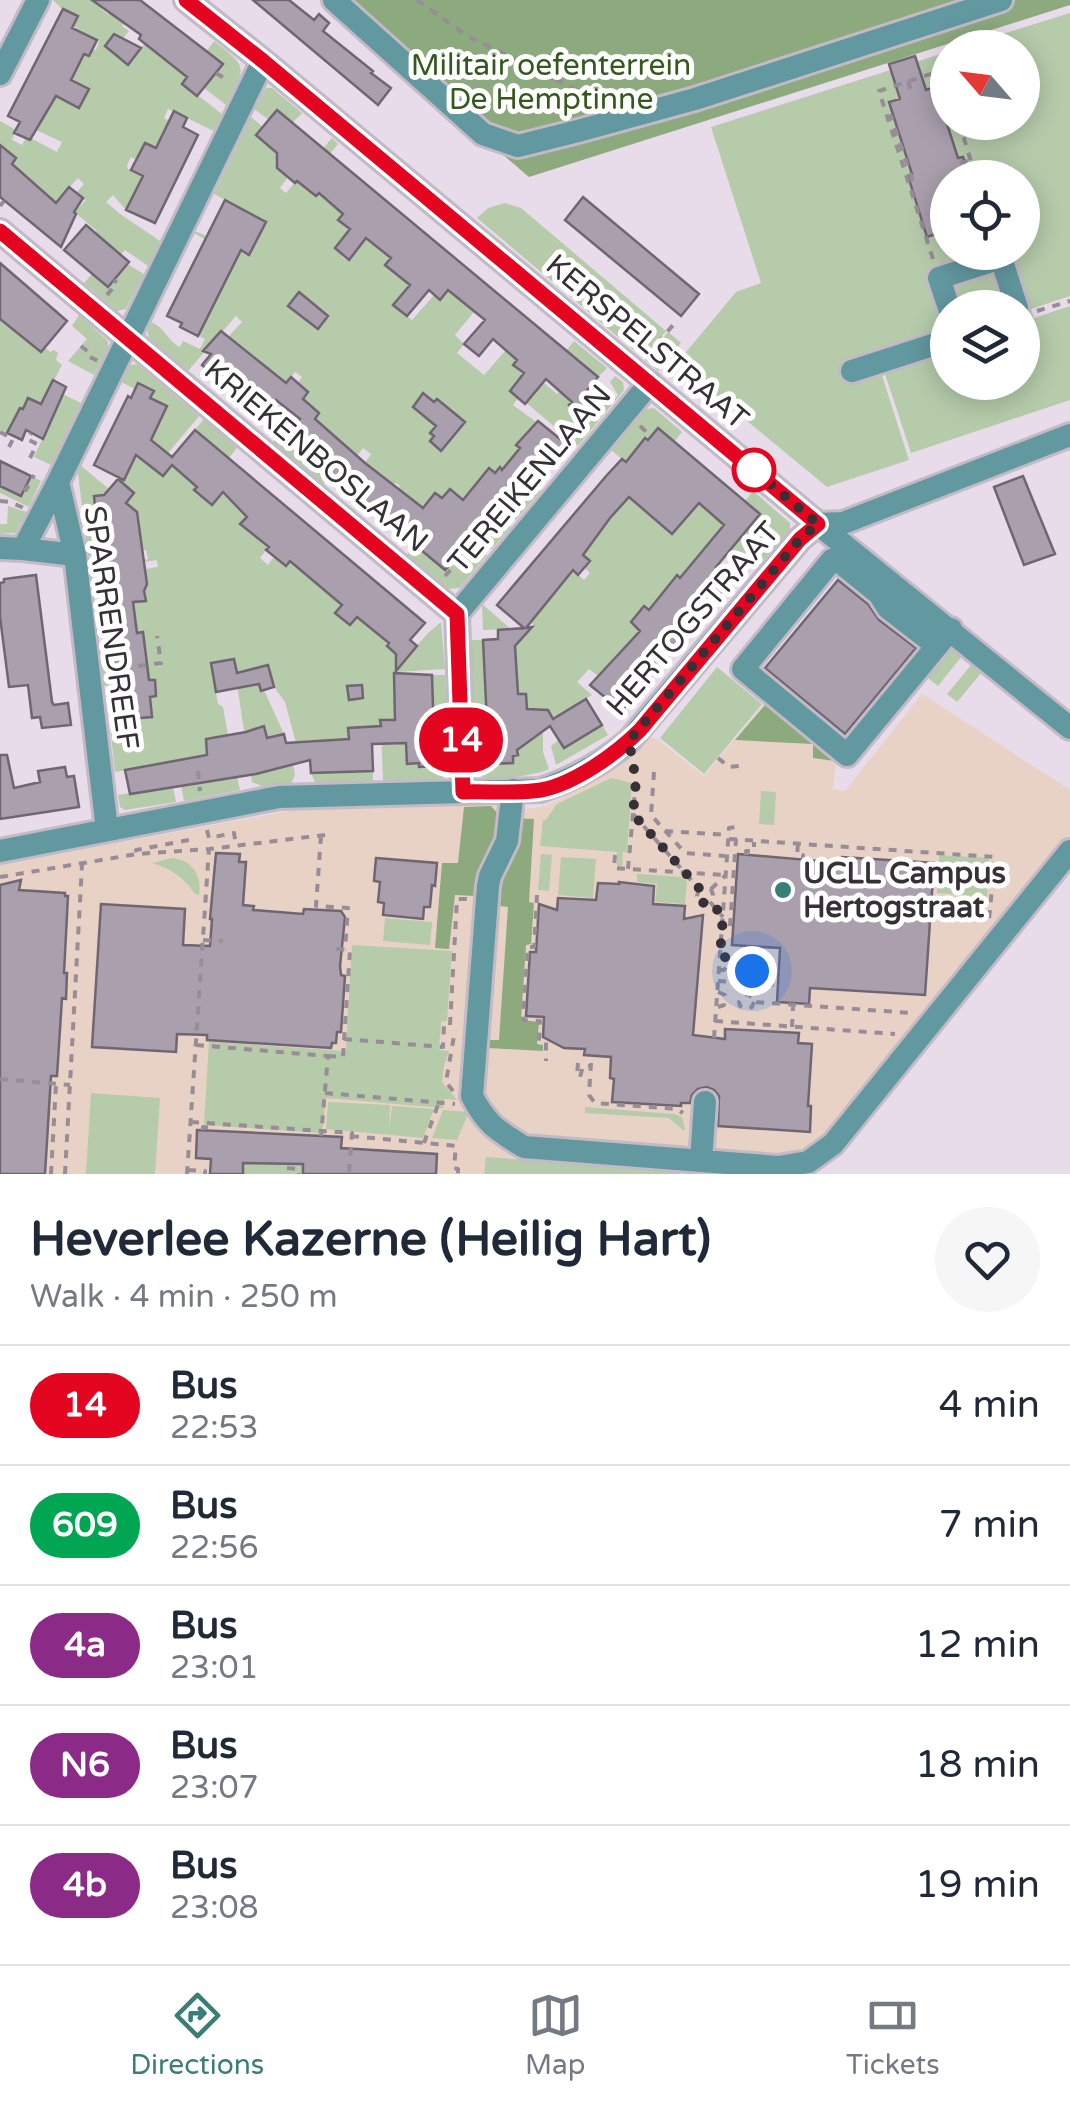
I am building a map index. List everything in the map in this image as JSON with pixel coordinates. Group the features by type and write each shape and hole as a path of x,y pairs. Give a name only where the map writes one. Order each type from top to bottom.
{"street":[{"name":"KERSPELSTRAAT","path":"186,0 818,524 920,619 1070,728"},
{"path":"334,0 482,134 518,146 694,98 1001,0"},
{"path":"0,74 28,4"},
{"name":"SPARRENDREEF","path":"108,830 75,554 58,482 263,61"},
{"name":"KRIEKENBOSLAAN","path":"0,231 457,614"},
{"path":"943,290 939,278 1001,258 1012,290"},
{"path":"852,371 930,346"},
{"name":"TEREIKENLAAN","path":"457,614 642,377"},
{"name":"HERTOGSTRAAT","path":"0,852 279,797 540,790 557,784 599,763 629,741 800,539 818,524 843,523 1070,435"},
{"path":"58,482 12,548 75,554"},
{"path":"920,619 888,608 879,594 842,563 832,560 742,669 847,755 944,638"},
{"path":"754,595 783,620"},
{"path":"457,614 463,792"},
{"path":"513,790 507,841 488,886 473,1106 497,1130 524,1147 778,1168 808,1162 833,1144 923,1025 1070,851"},
{"path":"701,1161 705,1102"}],"path":[{"path":"417,0 466,36 631,116"},
{"path":"930,74 879,90 911,180 939,278"},
{"path":"908,81 912,94"},
{"path":"964,140 970,160"},
{"path":"1040,310 1070,301"},
{"path":"642,377 673,325"},
{"path":"0,432 14,438 9,448"},
{"path":"30,433 27,440 37,444 30,458"},
{"path":"24,488 34,475"},
{"path":"457,614 454,582 444,578 455,565 465,566 482,547"},
{"path":"102,660 114,670 161,663 158,636"},
{"path":"628,869 636,781 629,741"},
{"path":"718,758 729,767 739,766"},
{"path":"197,798 201,789 198,771"},
{"path":"654,772 651,815 685,853 727,856"},
{"path":"633,814 699,888 698,899 705,904 710,902 714,895 711,889 699,888"},
{"path":"202,822 208,838 234,834 236,846"},
{"path":"714,1038 729,828 735,827"},
{"path":"665,831 995,857 989,919"},
{"path":"0,877 137,854 209,850 332,834"},
{"path":"321,836 316,906 348,908 345,950"},
{"path":"730,926 736,839"},
{"path":"199,841 201,850"},
{"path":"746,855 746,851 754,851 754,841"},
{"path":"798,844 797,854 803,858"},
{"path":"205,1174 187,1172 209,850"},
{"path":"615,855 614,868 726,875"},
{"path":"65,1174 82,865"},
{"path":"711,889 726,875"},
{"path":"537,895 534,947 528,947 523,1020 540,1021 539,1041 546,1042 546,1060"},
{"path":"710,902 723,916"},
{"path":"203,940 224,941"},
{"path":"196,1045 343,1057 350,950 335,949"},
{"path":"720,956 728,964"},
{"path":"742,964 746,957 756,962 749,972 747,994"},
{"path":"728,964 742,964"},
{"path":"719,970 728,964"},
{"path":"742,964 749,972"},
{"path":"718,981 778,985"},
{"path":"718,992 726,1000"},
{"path":"739,1002 747,994"},
{"path":"747,994 754,1002"},
{"path":"726,1000 739,1002"},
{"path":"716,1007 726,1000"},
{"path":"739,1002 746,1009"},
{"path":"754,1002 793,1004 923,1025"},
{"path":"746,1009 754,1002"},
{"path":"792,1027 793,1004"},
{"path":"745,1024 746,1009"},
{"path":"716,1022 792,1027 923,1025"},
{"path":"344,1038 443,1047 444,1024"},
{"path":"321,1133 328,1056"},
{"path":"578,1063 580,1077 583,1066 592,1065 590,1095 596,1102 677,1109 689,1121"},
{"path":"0,1080 70,1084"},
{"path":"51,1174 56,1084"},
{"path":"324,1093 473,1106"},
{"path":"424,1143 439,1102"},
{"path":"191,1122 204,1127 212,1123 352,1133 456,1146 454,1168 458,1174"},
{"path":"349,1174 352,1136"},
{"path":"400,1141 400,1152"},
{"path":"287,1168 299,1169 299,1174"}],"shaded area":[{"path":"922,694 1070,790 1070,841 837,1150 780,1174 0,1174 0,865 299,809 491,804 521,810 546,806 582,788 646,736 657,739 704,776 765,702 836,760 833,789 845,791"}],"green space":[{"path":"53,0 105,3 101,9 108,14 117,4 125,22 122,26 129,31 112,52 128,65 145,43 188,76 183,84 222,114 214,131 168,109 164,118 170,121 156,148 145,143 136,160 131,157 127,165 143,176 126,210 113,195 106,202 160,241 148,266 125,250 118,257 96,235 96,230 74,212 85,201 76,193 84,184 78,178 55,203 5,164 12,155 0,145 0,121 16,130 12,140 22,145 27,136 57,152 62,142 36,130 48,103 52,104 56,96 79,108 88,90 70,80 84,54 96,50 99,41 73,26 77,16"},
{"name":"Militair oefenterrein De Hemptinne","path":"323,0 1070,0 1070,5 991,30 930,30 930,50 529,177"},
{"path":"1070,13 1070,296 1040,306 1040,290 930,290 930,350 879,366 909,460 827,487 677,363 736,292 761,283 711,127 930,57 930,140 1040,140 1040,30 1016,30"},
{"path":"214,41 234,57 241,69 226,105 204,88 223,65 206,52"},
{"path":"266,88 272,88 302,113 292,123 269,120 254,109"},
{"path":"251,117 263,127 256,136 271,148 281,148 277,167 288,177 280,188 286,193 332,138 338,144 304,186 345,213 339,220 350,229 342,257 348,261 367,238 397,251 385,265 409,285 393,305 412,320 434,295 440,300 448,290 474,312 455,335 464,344 457,353 484,375 513,342 524,351 513,364 523,375 510,391 518,398 513,405 539,424 517,445 520,473 541,491 516,520 506,512 522,492 517,482 499,468 488,508 511,527 492,549 470,529 450,489 423,508 398,489 396,483 385,481 371,470 365,463 371,454 363,448 357,456 314,419 319,413 303,399 308,392 298,383 302,377 295,372 280,391 228,337 242,322 236,316 188,371 149,338 147,329 151,322 180,347 183,341 200,349 205,339 192,332 218,247 195,231 249,255 266,222 214,194"},
{"path":"505,203 521,208 666,331 643,358 477,218 488,208"},
{"path":"127,264 144,274 126,309 117,311 84,283 93,273 108,287"},
{"path":"1070,306 1070,400 911,453 883,368 930,353 930,400 1040,400 1040,316"},
{"path":"79,315 108,341 94,375 68,361 87,339 72,326"},
{"path":"0,318 50,352 58,353 56,360 62,365 50,388 81,403 51,465 34,457 51,420 20,408 7,433 0,430"},
{"path":"668,332 681,343 658,371 645,360"},
{"path":"574,341 607,368 598,377 566,351"},
{"path":"137,364 199,416 154,470 163,476 179,456 212,505 223,492 243,508 248,515 241,525 270,545 260,558 268,565 274,557 285,566 295,555 342,605 336,614 350,625 357,617 370,628 375,622 395,637 387,647 404,660 441,622 445,669 396,672 395,720 381,721 383,729 447,728 449,756 435,756 434,738 426,738 407,764 449,766 449,773 442,780 383,781 381,729 349,728 349,739 296,743 285,702 274,687 268,665 255,669 260,690 264,690 284,734 267,738 263,726 246,731 250,749 293,764 295,775 291,784 264,787 252,782 233,659 211,663 228,735 207,739 206,745 211,780 237,776 240,790 184,801 181,785 190,758 168,762 176,802 125,810 120,807 118,795 152,790 149,766 115,772 110,727 128,725 128,719 151,716 149,697 156,695 155,680 104,686 101,658 146,658 144,633 137,633 134,617 96,621 94,608 145,601 145,569 158,567 157,560 143,562 148,559 146,550 142,550 139,514 126,503 134,493 115,481 128,473 132,460 167,407 151,398 153,391 139,383 135,389 121,382 130,365"},
{"path":"615,376 623,382 624,390 578,446 519,397 543,382 572,401 570,406 585,418 605,394 614,400 618,395 610,382"},
{"path":"654,408 682,432 674,442 699,503 729,519 655,615 644,606 630,621 640,631 618,656 598,676 589,669 577,682 592,695 553,719 548,710 527,709 526,694 516,694 514,631 526,634 534,625 528,619 525,601 539,612 561,585 569,567 584,580 590,573 584,567 590,561 581,553 611,519 601,510 630,496 645,511 651,505 634,469 611,450 645,409"},
{"path":"204,419 237,448 229,458 195,430"},
{"path":"281,432 332,476 323,484 273,442"},
{"path":"80,465 109,489 104,495 95,496 102,555 88,556"},
{"path":"31,476 41,481 29,507 0,493 0,486"},
{"path":"753,491 790,523 790,530 756,569 731,549 760,515 745,501"},
{"path":"8,506 27,512 15,533 0,534 0,524 7,524"},
{"path":"413,543 421,550 466,549 471,543 487,555 460,588 448,589 407,555"},
{"path":"482,604 511,629 483,630"},
{"path":"471,640 483,640 486,718 474,718"},
{"path":"947,644 962,656 938,686 923,674"},
{"path":"972,664 982,672 957,702 947,694"},
{"path":"717,667 762,704 704,774 660,738"},
{"path":"432,675 445,675 447,719 434,720"},
{"path":"766,704 835,761 813,758 813,744 735,740"},
{"path":"602,725 608,735 556,765 551,746 559,740 564,748"},
{"path":"516,730 543,731 543,752 549,769 506,778 481,776 476,771 475,745 489,745 490,764 513,763 513,756 517,755"},
{"path":"373,771 373,783 316,785 311,773"},
{"path":"611,778 632,783 627,852 623,852 622,866 617,866 617,852 540,846 543,820 557,804"},
{"path":"761,791 776,792 774,825 759,824"},
{"path":"491,806 500,816 497,837 480,871 475,896 455,895 449,949 435,948 442,863 458,863 464,807"},
{"path":"513,818 534,819 529,902 534,903 531,944 526,945 521,1020 539,1022 537,1044 543,1045 543,1051 488,1048 483,1040 499,1040 508,907 492,905"},
{"path":"541,854 552,855 549,891 538,890"},
{"path":"939,855 989,858 989,869 939,866"},
{"path":"561,857 596,859 593,898 558,895"},
{"path":"172,858 186,862 194,870 199,895 176,874 152,863"},
{"path":"637,874 683,877 687,882 685,904 655,902 657,884 637,882"},
{"path":"938,882 988,886 987,897 937,893"},
{"path":"385,918 432,922 430,945 383,941"},
{"path":"352,945 452,951 447,1021 441,1022 439,1050 449,1051 442,1082 457,1100 444,1099 443,1108 326,1098 322,1133 204,1125 209,1042 346,1051"},
{"path":"91,1093 160,1098 155,1174 86,1174"},
{"path":"328,1102 390,1105 389,1130 392,1106 434,1109 423,1138 326,1129"},
{"path":"585,1107 674,1114 682,1117 685,1129 669,1118 585,1113"},
{"path":"443,1110 469,1112 457,1140 432,1138"},
{"path":"486,1157 680,1172 680,1174 484,1174"},
{"path":"243,1163 303,1164 303,1174 243,1174"}],"building":[{"path":"92,0 140,0 223,64 197,96 182,84 187,77 139,39 141,35"},
{"path":"253,0 289,0 314,20 319,14 329,23 323,31 391,88 378,105"},
{"path":"63,9 78,16 72,28 97,40 89,56 84,54 71,80 89,89 79,108 56,96 30,140 14,133 20,122 8,116"},
{"path":"114,34 141,48 128,65 105,46"},
{"path":"915,56 926,90 930,89 930,140 952,140 958,158 964,160 930,160 927,237 889,102 900,99 889,64"},
{"path":"277,110 598,377 583,395 596,406 585,419 546,379 525,404 510,391 524,373 513,365 517,360 493,339 479,356 464,344 485,320 448,290 440,300 429,290 407,316 393,305 410,285 385,265 391,258 366,238 349,260 335,248 350,229 338,220 343,214 319,193 316,196 277,168 277,153 256,135"},
{"path":"174,111 187,118 183,127 198,135 155,223 126,210 143,176 131,170 145,143 156,148"},
{"path":"0,145 16,158 12,164 56,203 69,187 83,198 61,247 0,197"},
{"path":"583,197 699,294 681,316 565,220"},
{"path":"225,200 266,222 249,255 241,250 198,336 167,316"},
{"path":"86,225 129,262 108,287 64,250"},
{"path":"0,263 67,321 41,352 0,319"},
{"path":"299,292 328,316 318,329 288,306"},
{"path":"221,331 286,383 291,377 308,392 303,399 319,413 315,419 423,508 435,493 442,498 450,489 463,500 489,468 495,473 500,467 502,470 520,448 516,445 538,421 565,443 500,518 491,510 472,531 478,536 445,570 285,436 300,419 276,400 263,416 202,365 211,354 203,351"},
{"path":"53,380 66,387 43,439 26,430 22,440 7,433 28,398 41,404"},
{"path":"138,383 154,391 150,398 167,406 151,440 172,457 195,430 425,623 410,640 417,646 396,671 396,654 387,646 389,643 357,617 350,625 335,613 342,605 290,561 286,566 266,550 269,547 240,524 247,517 223,492 212,505 172,465 163,476 136,455 124,480 94,465"},
{"path":"423,393 434,402 437,399 465,422 441,451 430,441 436,426 413,407"},
{"path":"658,428 760,514 716,567 732,580 622,711 590,685 640,631 631,622 644,606 649,610 724,525 699,503 672,534 629,497 583,555 590,561 578,575 573,570 515,646 518,694 526,694 527,709 548,710 553,719 586,699 602,725 564,748 550,726 517,750 513,763 489,764 483,640 498,639 498,630 524,628 497,605 607,475 622,459 626,462"},
{"path":"0,461 31,476 21,496 0,486"},
{"path":"1023,476 1055,554 1024,565 994,487"},
{"path":"118,479 134,493 126,503 137,512 147,584 146,601 133,602 137,633 143,632 149,680 155,680 156,696 150,697 152,717 118,718 94,496 104,495"},
{"path":"36,575 52,702 68,703 71,725 42,728 40,717 32,718 28,685 9,687 0,583 4,579"},
{"path":"838,580 868,604 879,620 916,648 845,734 765,668"},
{"path":"234,659 237,673 268,665 274,687 261,691 259,684 216,692 211,663"},
{"path":"394,673 432,675 435,766 407,764 406,743 372,744 373,771 311,773 310,760 256,774 130,794 125,770 207,755 206,739 264,726 267,738 284,734 286,743 349,739 348,728 381,726 380,720 395,720"},
{"path":"362,685 363,698 349,700 347,686"},
{"path":"0,755 7,755 14,788 40,782 38,771 65,767 67,777 74,776 79,807 0,819"},
{"path":"216,853 240,854 239,862 246,862 243,905 254,906 253,910 303,914 304,909 341,911 345,917 340,966 341,975 345,976 341,1032 337,1032 336,1043 331,1048 207,1040 207,1035 177,1034 176,1052 92,1047 101,904 185,909 183,945 210,946"},
{"path":"738,854 841,863 842,857 934,863 925,995 810,988 809,1004 777,1002 780,948 732,945"},
{"path":"376,858 437,863 430,907 424,907 423,919 383,915 384,903 378,902 380,882 374,881"},
{"path":"21,880 19,890 68,896 66,999 62,998 57,1076 51,1076 45,1174 0,1174 0,885"},
{"path":"598,883 654,886 653,904 685,906 684,919 703,915 693,1035 725,1039 725,1029 799,1033 798,1043 812,1044 810,1132 718,1126 719,1096 707,1087 698,1089 690,1103 681,1106 612,1102 611,1057 584,1055 585,1049 564,1048 543,1037 544,1017 526,1016 530,952 536,952 539,904 557,910 558,898 596,900"},
{"path":"197,1130 342,1137 341,1148 437,1154 436,1174 303,1174 303,1164 243,1163 243,1174 210,1174 211,1159 196,1158"}],"bus line":[{"name":"14","path":"0,231 457,614 463,792 540,790 599,763 623,746 800,539 818,524 186,0"}],"place":[{"name":"UCLL Campus Hertogstraat","path":"783,890"}],"route":[{"path":"752,971 745,971 742,964 728,964 720,956 723,916 710,902 705,904 698,899 699,888 633,814 636,781 629,741 800,539 818,524 754,470"}]}
